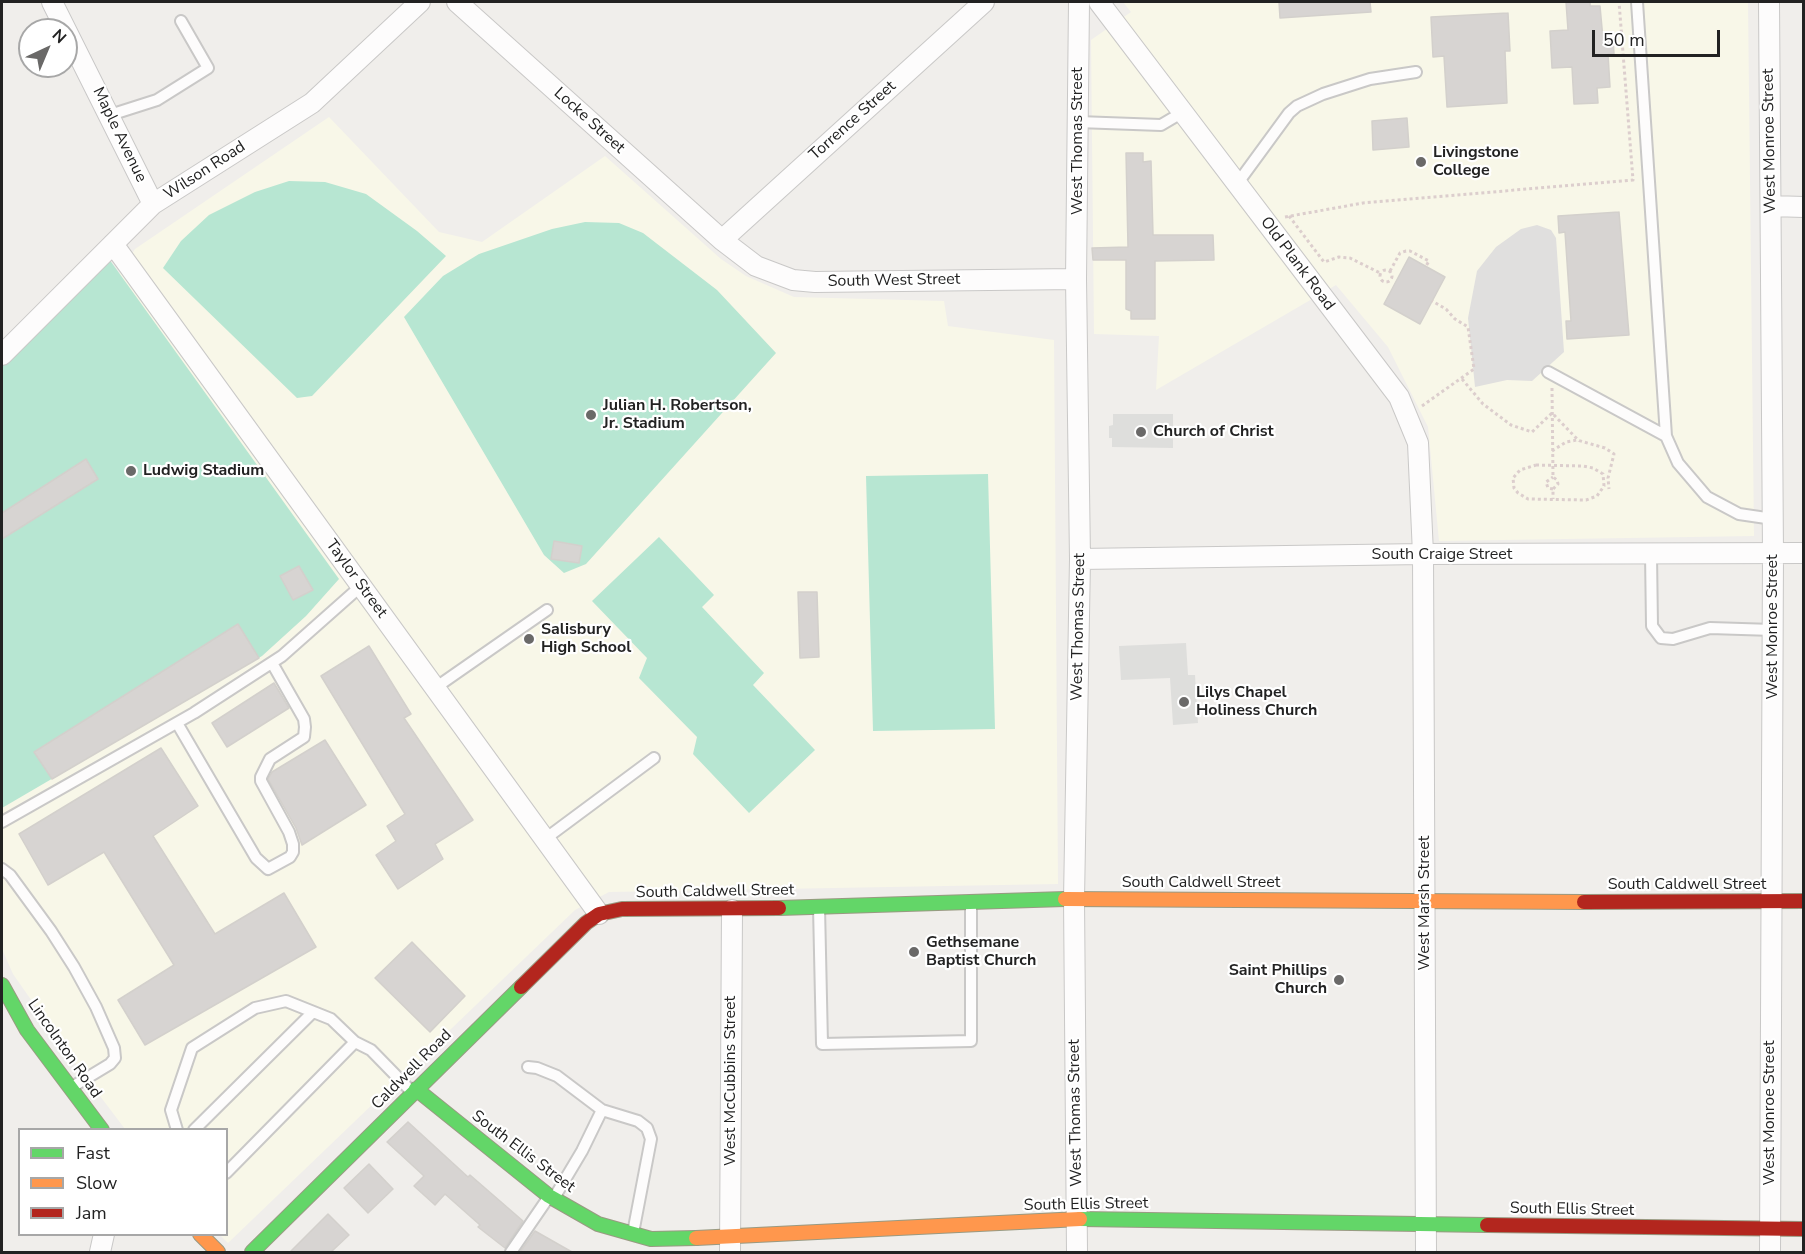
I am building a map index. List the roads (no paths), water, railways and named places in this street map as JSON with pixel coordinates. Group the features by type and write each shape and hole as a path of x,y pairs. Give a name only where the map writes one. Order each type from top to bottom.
{"street":[{"name":"Maple Avenue","path":"52,2 153,204"},
{"name":"Wilson Road","path":"2,355 153,204 312,103 420,2"},
{"name":"Locke Street","path":"457,2 722,240"},
{"name":"Torrence Street","path":"722,240 984,2"},
{"name":"West Thomas Street","path":"1077,1252 1074,899 1080,560 1076,279 1079,2"},
{"name":"Old Plank Road","path":"1099,2 1399,397 1418,443 1423,554"},
{"name":"West Monroe Street","path":"1769,2 1773,519 1770,1252"},
{"path":"1771,206 1803,207"},
{"name":"South West Street","path":"722,240 756,266 793,280 815,282 1076,279"},
{"name":"Taylor Street","path":"113,244 599,914"},
{"name":"South Craige Street","path":"1080,560 1423,554 1803,553"},
{"name":"West Marsh Street","path":"1423,554 1426,1252"},
{"name":"South Caldwell Street","path":"599,914 622,909 732,910 1074,899 1425,902 1803,901"},
{"name":"West McCubbins Street","path":"730,1245 732,910"},
{"name":"Caldwell Road","path":"252,1252 414,1090 586,923 599,914"},
{"name":"Lincolnton Road","path":"2,985 27,1030 100,1128"},
{"name":"South Ellis Street","path":"414,1090 551,1198 598,1224 651,1239 730,1245 1077,1219 1803,1229"},
{"path":"100,1252 104,1236"},
{"path":"202,1236 218,1252"}],"lane":[{"path":"1637,2 1666,436 1678,463 1707,497 1739,513 1773,519"},
{"path":"110,115 157,100 208,68 181,21"},
{"path":"1237,184 1289,113 1297,106 1323,94 1370,79 1416,72"},
{"path":"1078,122 1161,125 1183,112"},
{"path":"1550,374 1666,436"},
{"path":"1651,554 1652,626 1661,638 1673,639 1710,628 1773,630"},
{"path":"2,822 177,723 272,663 361,586"},
{"path":"435,688 547,610"},
{"path":"177,723 256,858 268,869 290,857 293,844 289,832 261,781 261,777 270,759 304,737 305,727 304,719 272,663"},
{"path":"545,839 654,758"},
{"path":"2,869 10,875 74,967 96,1007 114,1048 115,1058 110,1064 69,1088"},
{"path":"819,907 822,1044 971,1041 971,902"},
{"path":"176,1128 171,1110 192,1048 255,1008 286,1002 331,1019 355,1042 371,1050 414,1090"},
{"path":"196,1128 313,1012"},
{"path":"228,1171 355,1042"},
{"path":"528,1067 557,1076 602,1110 638,1121 644,1124 650,1132 651,1139 633,1233"},
{"path":"511,1252 582,1151 602,1110"}],"place":[{"name":"Livingstone College","path":"1421,162"},
{"name":"Julian H. Robertson, Jr. Stadium","path":"591,415"},
{"name":"Church of Christ","path":"1141,432"},
{"name":"Ludwig Stadium","path":"131,471"},
{"name":"Salisbury High School","path":"529,639"},
{"name":"Lilys Chapel Holiness Church","path":"1184,702"},
{"name":"Gethsemane Baptist Church","path":"914,952"},
{"name":"Saint Phillips Church","path":"1339,980"}]}
